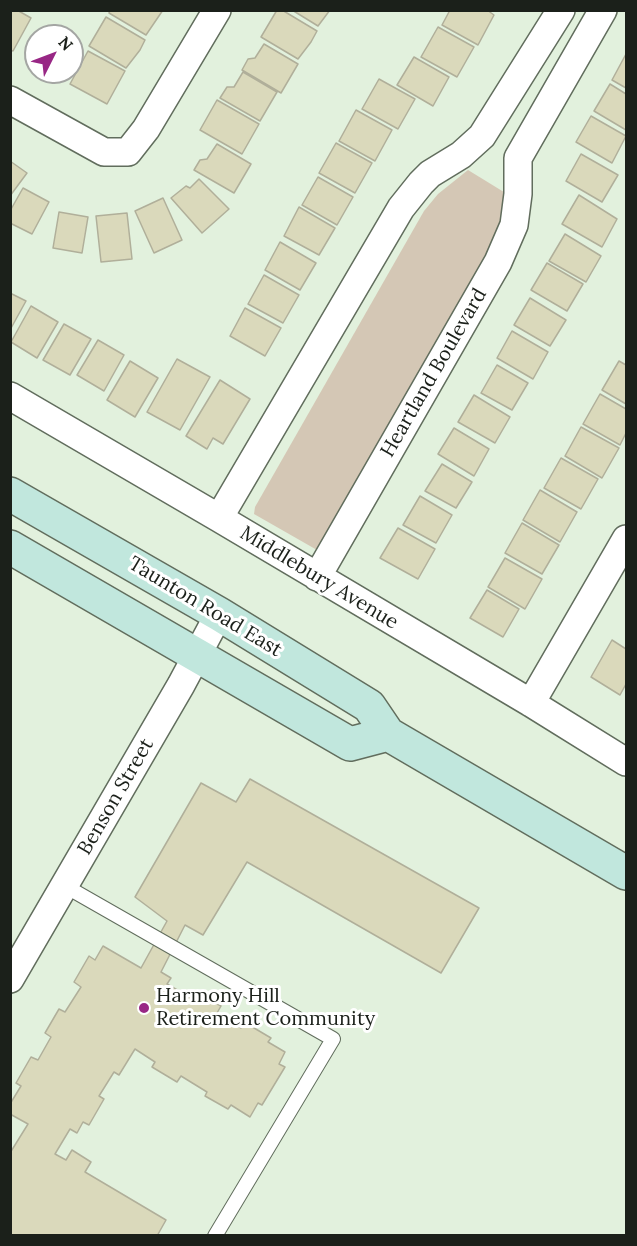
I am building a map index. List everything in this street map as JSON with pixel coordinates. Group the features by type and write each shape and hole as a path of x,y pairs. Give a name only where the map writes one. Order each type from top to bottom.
{"main road":[{"name":"Taunton Road East","path":"10,494 219,614 369,706 388,734 627,873"},
{"path":"10,547 350,744 388,734"}],"street":[{"path":"10,100 104,152 128,152 146,129 217,10"},
{"path":"219,518 401,208 430,174 461,154 482,136 561,10"},
{"name":"Heartland Boulevard","path":"317,577 498,262 514,225 518,194 518,158 603,10"},
{"path":"482,136 518,158"},
{"name":"Middlebury Avenue","path":"10,396 627,762"},
{"path":"531,703 627,539"},
{"name":"Benson Street","path":"10,979 181,685 219,614"}],"lane":[{"path":"65,886 333,1039 215,1236"}],"shaded area":[{"path":"468,170 512,197 508,218 323,547 317,550 254,514 255,507 424,211 438,194"}],"building":[{"path":"10,10 17,10 31,18 28,24 24,24 24,31 13,51 10,50"},
{"path":"110,10 163,10 146,35 109,13"},
{"path":"277,10 282,10 317,31 298,59 261,37"},
{"path":"292,10 330,10 318,26"},
{"path":"450,10 487,10 494,15 478,45 442,25"},
{"path":"106,17 145,40 126,68 89,46"},
{"path":"438,27 474,47 457,77 421,57"},
{"path":"264,44 298,64 281,93 242,70 248,59 255,58"},
{"path":"88,51 125,71 107,104 70,84 84,84 84,58"},
{"path":"626,54 626,88 612,80"},
{"path":"414,57 449,77 433,106 397,85"},
{"path":"243,72 277,92 260,121 220,98 227,87 234,87"},
{"path":"379,79 415,99 398,129 362,109"},
{"path":"610,84 626,94 626,130 594,111"},
{"path":"217,100 259,124 242,154 200,130"},
{"path":"356,110 392,130 375,161 339,141"},
{"path":"591,116 626,136 612,163 576,142"},
{"path":"336,143 372,163 355,193 319,173"},
{"path":"217,144 251,164 234,193 194,170 200,160 207,159"},
{"path":"581,154 618,175 602,202 566,181"},
{"path":"10,161 27,173 10,196"},
{"path":"318,177 353,197 337,225 302,205"},
{"path":"199,179 229,209 202,233 171,198 186,186 190,188"},
{"path":"23,188 49,202 32,234 10,223 10,211"},
{"path":"579,195 617,219 602,247 562,224"},
{"path":"163,198 182,240 154,253 135,211"},
{"path":"299,207 335,228 319,255 284,236"},
{"path":"59,212 88,217 82,253 53,248"},
{"path":"127,213 132,259 101,262 96,216"},
{"path":"565,234 601,256 586,282 549,261"},
{"path":"280,242 316,263 300,290 265,270"},
{"path":"547,263 583,284 567,311 531,290"},
{"path":"264,275 299,295 283,323 248,304"},
{"path":"10,293 26,301 10,330"},
{"path":"530,298 566,320 550,346 514,325"},
{"path":"31,306 58,322 37,358 11,342"},
{"path":"245,308 281,328 265,356 230,336"},
{"path":"64,324 91,339 70,375 43,360"},
{"path":"512,331 548,352 533,379 497,358"},
{"path":"98,340 124,355 104,391 77,375"},
{"path":"177,359 210,377 180,430 147,412"},
{"path":"130,361 158,378 135,417 107,400"},
{"path":"619,361 626,365 626,404 602,390"},
{"path":"497,365 528,383 512,410 481,393"},
{"path":"220,380 250,399 223,444 213,438 207,449 186,436"},
{"path":"600,394 626,409 626,433 620,445 583,424"},
{"path":"474,395 510,417 495,443 458,422"},
{"path":"581,427 619,448 602,478 565,456"},
{"path":"454,428 489,449 474,476 438,454"},
{"path":"561,458 598,479 581,509 544,488"},
{"path":"442,464 472,482 456,508 425,491"},
{"path":"540,490 577,512 560,542 523,520"},
{"path":"420,496 452,515 436,543 403,525"},
{"path":"522,523 559,545 542,574 505,553"},
{"path":"398,528 435,549 418,579 380,558"},
{"path":"505,558 542,579 525,609 488,587"},
{"path":"487,590 519,609 503,637 470,618"},
{"path":"612,640 626,649 626,684 620,695 591,677"},
{"name":"Harmony Hill Retirement Community","path":"250,779 479,908 441,973 247,862 203,935 185,925 161,972 171,978 167,984 191,998 195,992 221,1006 217,1013 241,1028 244,1022 271,1038 268,1042 285,1052 279,1064 285,1067 262,1105 258,1103 250,1117 231,1105 228,1109 205,1096 207,1092 181,1076 177,1082 152,1067 155,1062 135,1049 119,1075 114,1072 99,1096 104,1099 89,1125 83,1122 77,1133 70,1129 55,1154 66,1160 72,1150 91,1162 85,1172 166,1220 157,1236 10,1236 10,1153 28,1124 10,1114 10,1104 21,1086 16,1083 31,1057 38,1060 51,1037 45,1033 59,1009 65,1012 81,987 74,982 89,956 95,960 103,946 141,968 167,921 135,897 201,783 236,802"}],"place":[{"name":"Harmony Hill Retirement Community","path":"144,1008"}]}
